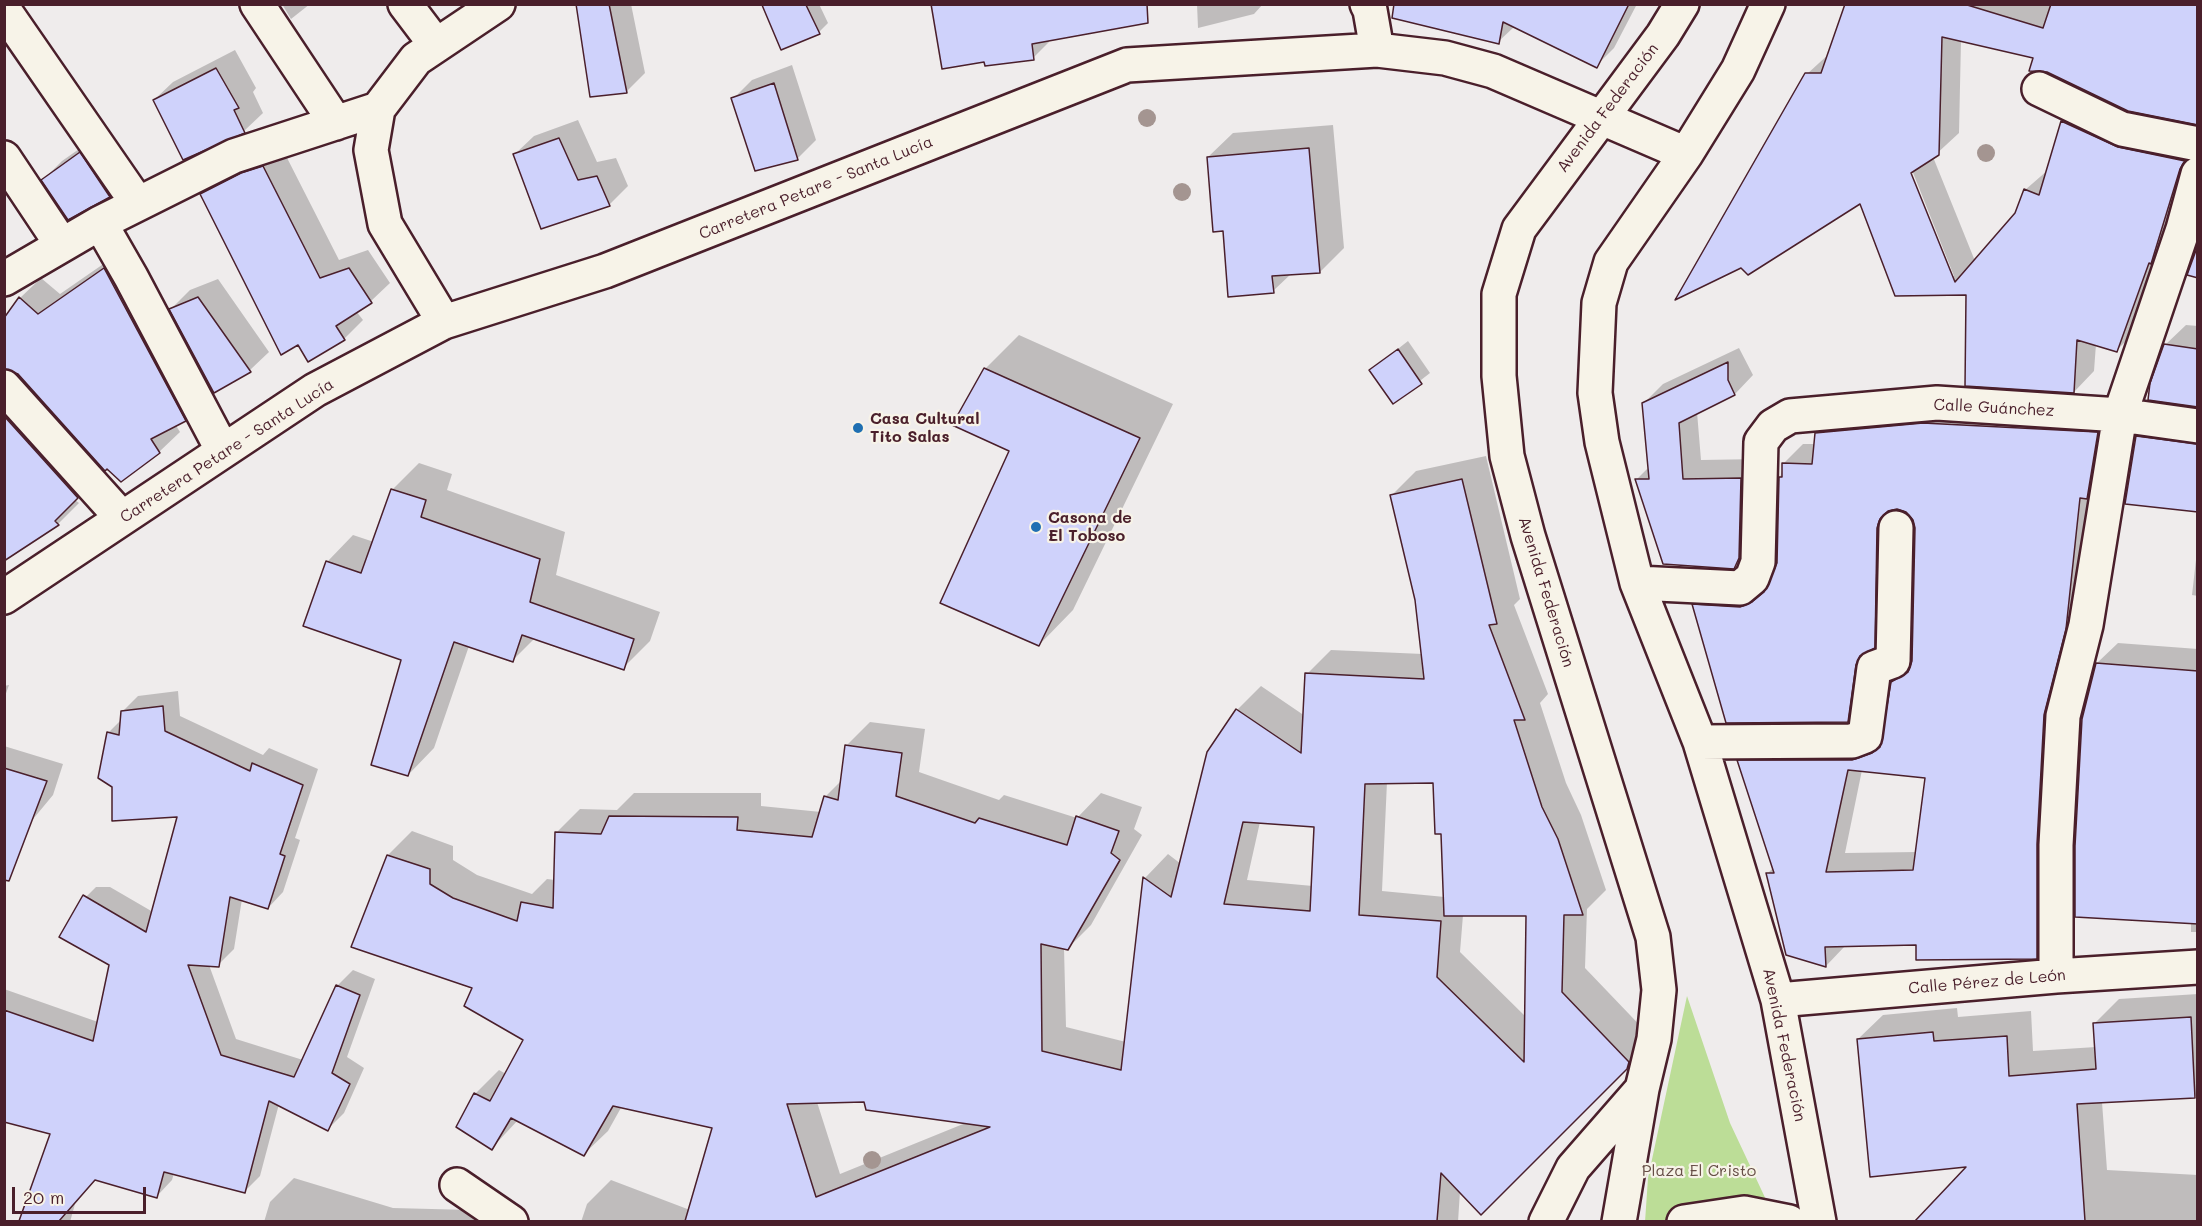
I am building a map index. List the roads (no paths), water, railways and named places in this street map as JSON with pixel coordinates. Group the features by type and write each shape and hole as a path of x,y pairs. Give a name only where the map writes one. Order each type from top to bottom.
{"street":[{"path":"256,4 336,123"},
{"path":"405,4 436,45"},
{"path":"444,322 385,224 371,150 378,109 416,59 498,4"},
{"path":"1367,4 1377,50"},
{"name":"Avenida Federación","path":"1619,1221 1642,1089 1654,1040 1659,990 1653,937 1528,536 1507,456 1498,376 1499,294 1519,229 1600,116 1663,35 1682,4"},
{"name":"Avenida Federación","path":"1768,4 1738,70 1686,154 1611,262 1599,303 1595,344 1595,393 1602,442 1637,583 1700,742 1778,1000 1819,1221"},
{"path":"4,10 138,204"},
{"name":"Carretera Petare - Santa Lucía","path":"7,589 122,519 315,390 444,322 605,271 1127,65 1377,50 1445,58 1493,71 1686,154"},
{"path":"2039,89 2122,129 2198,144"},
{"path":"4,279 100,223 234,156 378,109"},
{"path":"4,158 62,245"},
{"path":"2056,976 2056,845 2063,716 2086,625 2120,415 2162,286 2184,229 2198,174"},
{"path":"100,223 223,451"},
{"path":"4,387 122,519"},
{"name":"Calle Guánchez","path":"1637,583 1740,588 1752,578 1758,562 1761,442 1773,426 1790,416 1937,403 2120,415 2198,426"},
{"path":"1700,742 1852,741 1866,736 1874,668 1893,661 1896,528"},
{"name":"Calle Pérez de León","path":"1778,1000 2056,976 2198,967"},
{"path":"1546,1221 1573,1168 1642,1089"},
{"path":"457,1185 513,1221"},
{"path":"1684,1221 1744,1213 1790,1221"}],"place":[{"name":"Casa Cultural Tito Salas","path":"858,428"},
{"name":"Casona de El Toboso","path":"1036,527"}],"park label":[{"name":"Plaza El Cristo","path":"1699,1171"}]}
